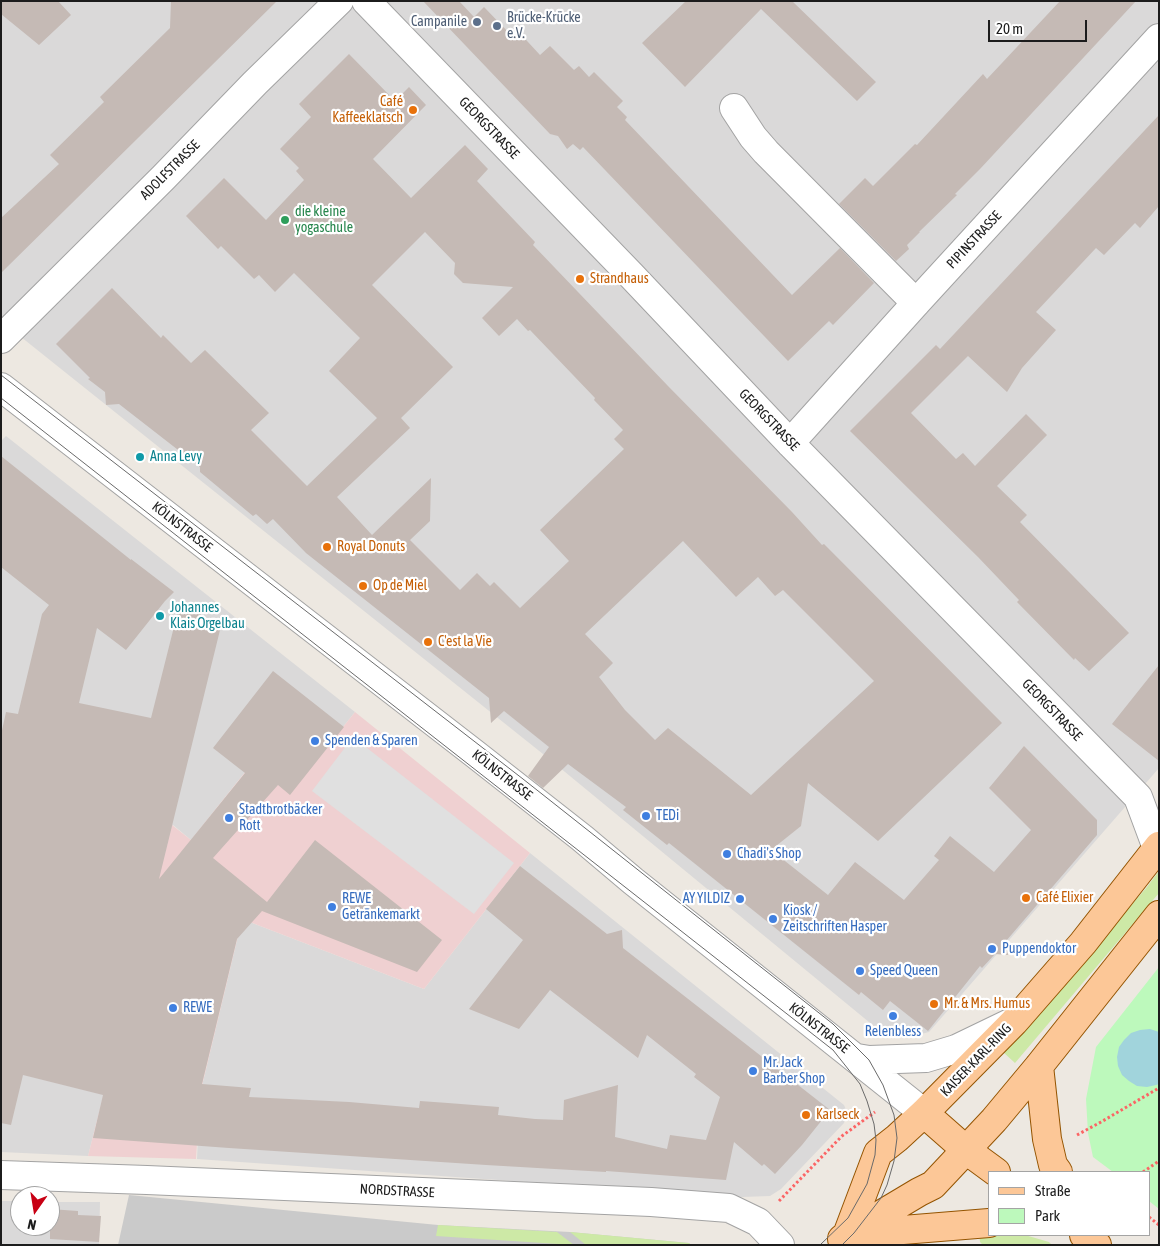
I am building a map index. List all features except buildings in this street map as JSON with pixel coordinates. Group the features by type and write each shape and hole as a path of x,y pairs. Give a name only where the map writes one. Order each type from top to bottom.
{"main road":[{"name":"KAISER-KARL-RING","path":"842,1240 878,1154 924,1113 1014,1022 1082,943 1158,847"},
{"path":"842,1240 919,1192 934,1185 965,1148 994,1120 1039,1066 1159,915"},
{"path":"1039,1066 1047,1139 1053,1164 1057,1171"},
{"path":"965,1148 953,1127 952,1118 955,1096 961,1080 968,1069"},
{"path":"924,1113 942,1133 945,1142 943,1164 934,1185"},
{"name":"KÖLNSTRASSE","path":"924,1113 995,1171"},
{"path":"842,1240 965,1224 988,1223"},
{"path":"1086,1236 1099,1245"}],"street":[{"name":"ADOLFSTRASSE","path":"1,339 339,1"},
{"name":"GEORGSTRASSE","path":"366,1 631,275 790,443 1138,797 1158,847"},
{"name":"PIPINSTRASSE","path":"790,443 1159,38"},
{"path":"734,108 753,137 766,152 916,303"},
{"name":"KÖLNSTRASSE","path":"1,387 417,708 924,1113"},
{"path":"857,1058 869,1060 926,1058 956,1049 1014,1022"},
{"name":"NORDSTRASSE","path":"1,1175 651,1202 729,1208 758,1222 780,1245"}],"path":[{"path":"1069,1139 1159,1088"},
{"path":"758,1222 842,1136 863,1121"},
{"path":"1144,1171 1159,1161"}],"shaded area":[{"path":"1,1 1159,1 1159,768 929,1032 905,1038 875,1027 548,758 1,321"},
{"path":"6,436 355,712 343,727 273,737 191,840 173,825 88,1156 1,1152 1,441"},
{"path":"355,712 530,853 424,989 242,919 200,1094 196,1159 88,1156 172,825 191,840 274,736 343,727"},
{"path":"353,737 514,863 474,914 312,791"},
{"path":"530,853 844,1105 847,1112 844,1123 781,1189 770,1196 742,1197 197,1159 200,1094 242,919 424,989"},
{"path":"129,1195 438,1225 570,1232 689,1243 691,1245 118,1245"},
{"path":"1,1201 10,1201 10,1236 60,1236 60,1202 100,1202 99,1245 1,1245"}],"green space":[{"path":"1159,871 1159,893 1015,1063 1003,1052"},
{"path":"1159,967 1159,1209 1150,1202 1150,1171 1112,1171 1093,1157 1088,1133 1086,1099 1096,1047"},
{"path":"438,1225 557,1232 574,1245 436,1236"},
{"path":"570,1232 689,1243 691,1245 586,1245"},
{"path":"979,1233 988,1236 1028,1236 1049,1242 1052,1245 983,1245 980,1242"}],"water":[{"path":"1150,1029 1159,1032 1159,1084 1147,1087 1137,1086 1122,1075 1117,1057 1119,1047 1131,1033"}],"tram line":[{"path":"1,375 523,779 833,1024 869,1060 883,1085 894,1115 897,1138 894,1161 881,1198 854,1233 842,1245"},
{"path":"1,398 833,1050 860,1084 874,1124 876,1140 875,1155 867,1184 848,1218 820,1245"}],"place":[{"name":"Campanile","path":"477,22"},
{"name":"Brücke-Krücke e.V.","path":"497,26"},
{"name":"Café Kaffeeklatsch","path":"413,110"},
{"name":"die kleine yogaschule","path":"285,220"},
{"name":"Strandhaus","path":"580,279"},
{"name":"Anna Levy","path":"140,457"},
{"name":"Royal Donuts","path":"327,547"},
{"name":"Op de Miel","path":"363,586"},
{"name":"Johannes Klais Orgelbau","path":"160,616"},
{"name":"C'est la Vie","path":"428,642"},
{"name":"Spenden & Sparen","path":"315,741"},
{"name":"TEDi","path":"646,816"},
{"name":"Stadtbrotbäcker Rott","path":"229,818"},
{"name":"Chadi's Shop","path":"727,854"},
{"name":"Café Elixier","path":"1026,898"},
{"name":"AY YILDIZ","path":"740,899"},
{"name":"REWE Getränkemarkt","path":"332,907"},
{"name":"Kiosk / Zeitschriften Hasper","path":"773,919"},
{"name":"Puppendoktor","path":"992,949"},
{"name":"Speed Queen","path":"860,971"},
{"name":"Mr. & Mrs. Humus","path":"934,1004"},
{"name":"REWE","path":"173,1008"},
{"name":"Relenbless","path":"893,1016"},
{"name":"Mr. Jack Barber Shop","path":"753,1071"},
{"name":"Karlseck","path":"806,1115"}]}
